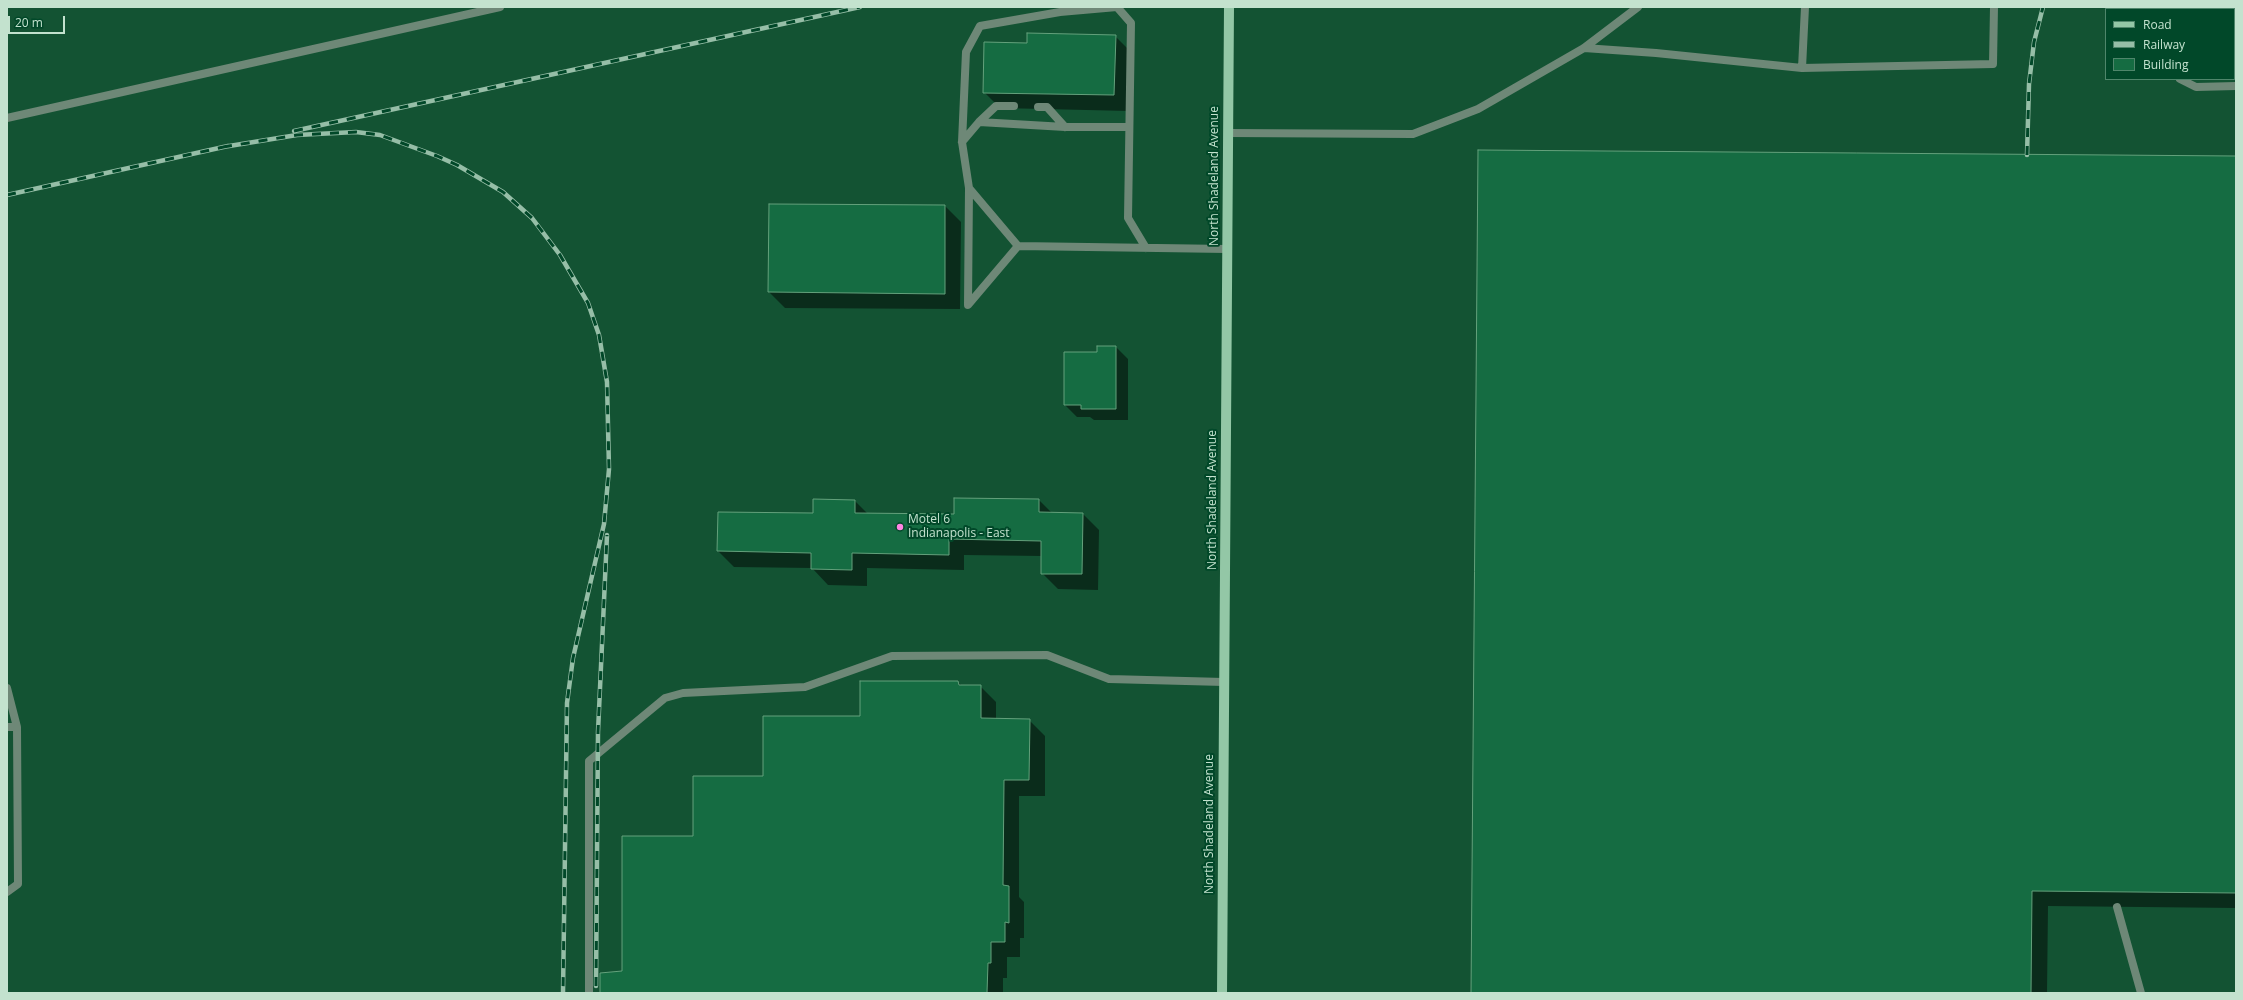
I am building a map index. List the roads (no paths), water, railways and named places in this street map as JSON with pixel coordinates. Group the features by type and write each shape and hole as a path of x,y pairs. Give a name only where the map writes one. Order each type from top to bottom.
{"main road":[{"name":"North Shadeland Avenue","path":"1222,993 1229,7"}],"lane":[{"path":"7,118 500,7"},
{"path":"1018,246 968,305 969,188 962,142 966,52 980,26 1060,12 1116,7 1131,23 1128,218 1146,248"},
{"path":"1228,133 1413,134 1478,109 1584,48 1638,7"},
{"path":"1802,68 1806,7"},
{"path":"1584,48 1656,53 1802,68 1993,64 1994,7"},
{"path":"2182,80 2196,87 2236,86"},
{"path":"962,142 979,122 996,106 1014,106"},
{"path":"1038,107 1047,107 1066,126"},
{"path":"979,122 1129,127"},
{"path":"969,188 1018,246 1227,249"},
{"path":"589,993 589,761 666,698 683,692 805,687 892,656 1047,655 1109,679 1224,682"},
{"path":"7,688 17,727 18,884 7,892"},
{"path":"7,727 17,727"},
{"path":"2117,907 2141,993"}],"railway":[{"path":"294,131 860,7"},
{"path":"2027,155 2029,84 2034,42 2043,7"},
{"path":"223,147 297,135 356,132 380,135 437,156 457,165 503,192 532,218 560,255 588,303 599,335 607,382 609,469 604,524 573,658 567,703 563,993"},
{"path":"7,195 228,146"},
{"path":"596,986 598,732 607,535"}],"place":[{"name":"Motel 6 Indianapolis - East","path":"900,527"}]}
